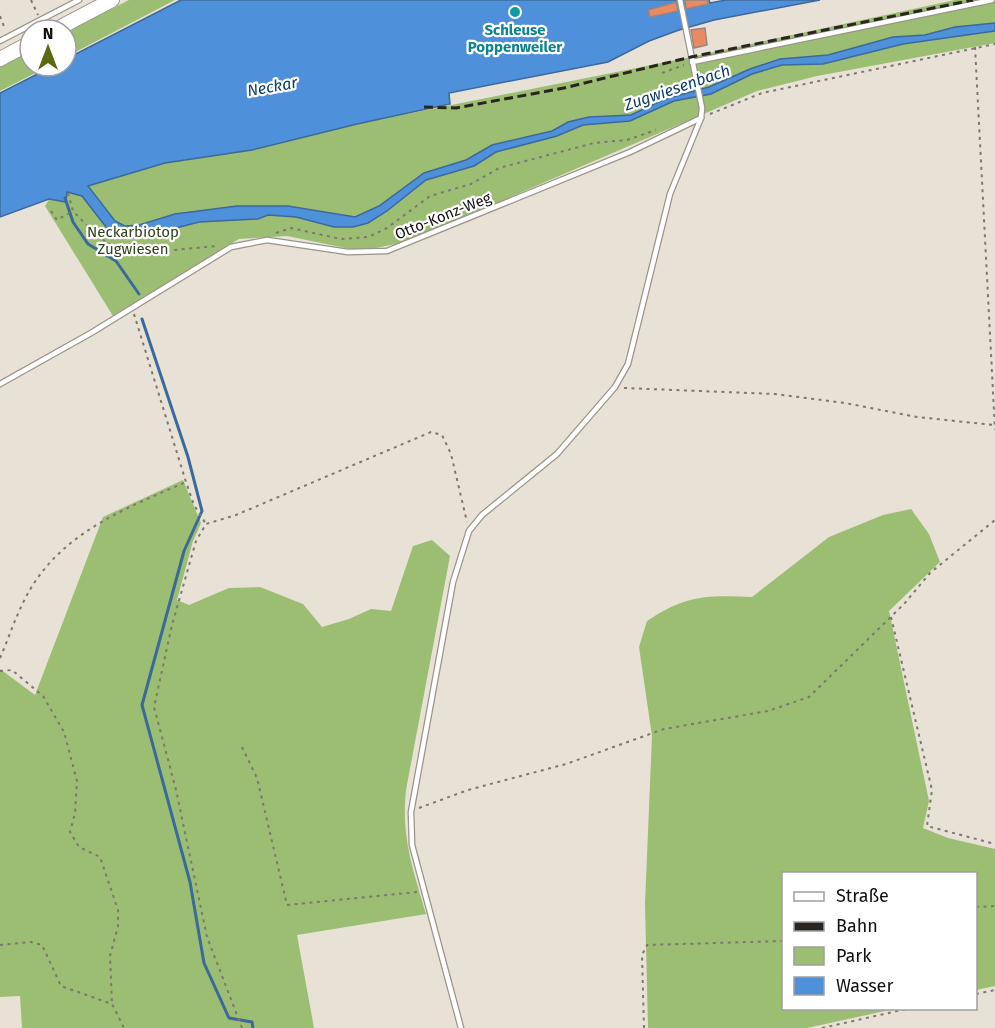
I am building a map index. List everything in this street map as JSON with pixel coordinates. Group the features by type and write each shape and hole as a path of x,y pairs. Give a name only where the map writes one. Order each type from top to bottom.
{"main road":[{"path":"78,18 112,0"},
{"path":"0,59 18,49"}],"lane":[{"path":"44,18 80,0"},
{"path":"461,1028 412,845 411,812 453,582 469,531 482,516 557,454 615,387 628,364 670,194 701,118 702,108 680,0"},
{"path":"692,62 992,0"},
{"path":"0,41 18,32"},
{"name":"Otto-Konz-Weg","path":"0,384 231,248 267,240 348,252 387,251 630,152 701,118"}],"path":[{"path":"31,0 39,18"},
{"path":"0,16 8,37"},
{"path":"701,118 762,93 995,44"},
{"path":"975,47 995,430"},
{"path":"662,73 692,62"},
{"path":"267,240 273,234 291,228 341,239 368,237 387,228 430,196 471,184 499,168 594,143 627,140 662,129"},
{"path":"68,193 73,211 97,236 119,250 144,253 183,250 207,245 231,248"},
{"path":"51,211 57,220 73,211"},
{"path":"132,308 186,482 198,512 206,524"},
{"path":"615,387 775,394 917,417 994,425"},
{"path":"241,1026 207,938 176,790 154,707 172,625 196,542 206,524 236,515 431,432 442,435 451,454 469,531"},
{"path":"0,658 24,601 64,548 92,526 186,482"},
{"path":"411,812 468,790 566,764 664,729 768,711 808,697 891,617 930,573 995,520"},
{"path":"891,617 932,790 927,826 995,844"},
{"path":"0,671 12,670 43,696 64,732 77,781 70,832 79,847 100,857 118,910 118,926 110,956 112,1004 124,1028"},
{"path":"242,747 256,778 287,905 425,891"},
{"path":"977,907 995,906"},
{"path":"644,1028 642,955 647,945 782,941"},
{"path":"0,945 31,942 42,945 61,986 112,1004"},
{"path":"977,994 995,990"},
{"path":"822,1028 902,1010"}],"green space":[{"path":"129,0 175,0 78,51 78,26"},
{"name":"Neckarbiotop Zugwiesen","path":"955,0 995,0 995,43 817,76 757,91 406,242 360,251 287,236 239,239 113,316 45,206 50,198 66,192 165,163 252,150 357,124 681,59"},
{"path":"18,57 18,78 25,78 0,91 0,66"},
{"path":"183,480 201,523 193,541 177,600 189,605 229,588 260,587 303,604 322,627 349,619 371,609 391,611 413,546 432,540 450,556 406,790 407,838 426,914 297,935 314,1028 22,1028 20,996 0,997 0,669 35,695 103,517"},
{"path":"911,509 929,534 940,562 889,611 929,801 923,828 948,838 995,849 995,986 977,990 977,872 782,872 782,1010 889,1010 807,1028 648,1028 645,904 652,736 639,647 647,621 673,606 697,598 752,597 829,537 883,515"}],"water":[{"name":"Neckar","path":"181,0 709,0 710,3 726,0 820,0 714,20 679,30 649,41 608,62 449,93 450,104 252,150 165,163 88,186 115,221 125,226 139,225 175,214 237,206 288,206 355,217 379,206 424,173 466,160 492,145 552,131 568,122 589,117 631,115 665,99 709,87 780,59 828,55 893,37 925,35 955,27 995,23 995,31 903,44 823,64 782,65 752,74 711,94 674,101 630,121 583,125 557,136 496,152 474,166 426,180 387,211 368,223 353,227 334,227 296,217 268,215 258,219 199,222 138,238 126,238 109,231 82,196 67,192 66,202 49,199 0,217 0,93 29,78 78,78 78,53"}],"building":[{"path":"685,0 708,0 708,4 686,9"},
{"path":"676,2 678,11 650,17 648,10"},
{"path":"705,28 707,45 694,48 691,30"}],"waterway":[{"path":"65,198 73,222 88,244 116,261 139,294"},
{"path":"142,319 188,457 202,511 184,551 142,705 190,882 204,963 229,1018 252,1022 253,1028"}],"railway":[{"path":"424,107 456,108 564,88 691,57 973,0"}],"place":[{"name":"Schleuse Poppenweiler","path":"515,12"}],"water label":[{"name":"Zugwiesenbach","path":"677,87"}]}
